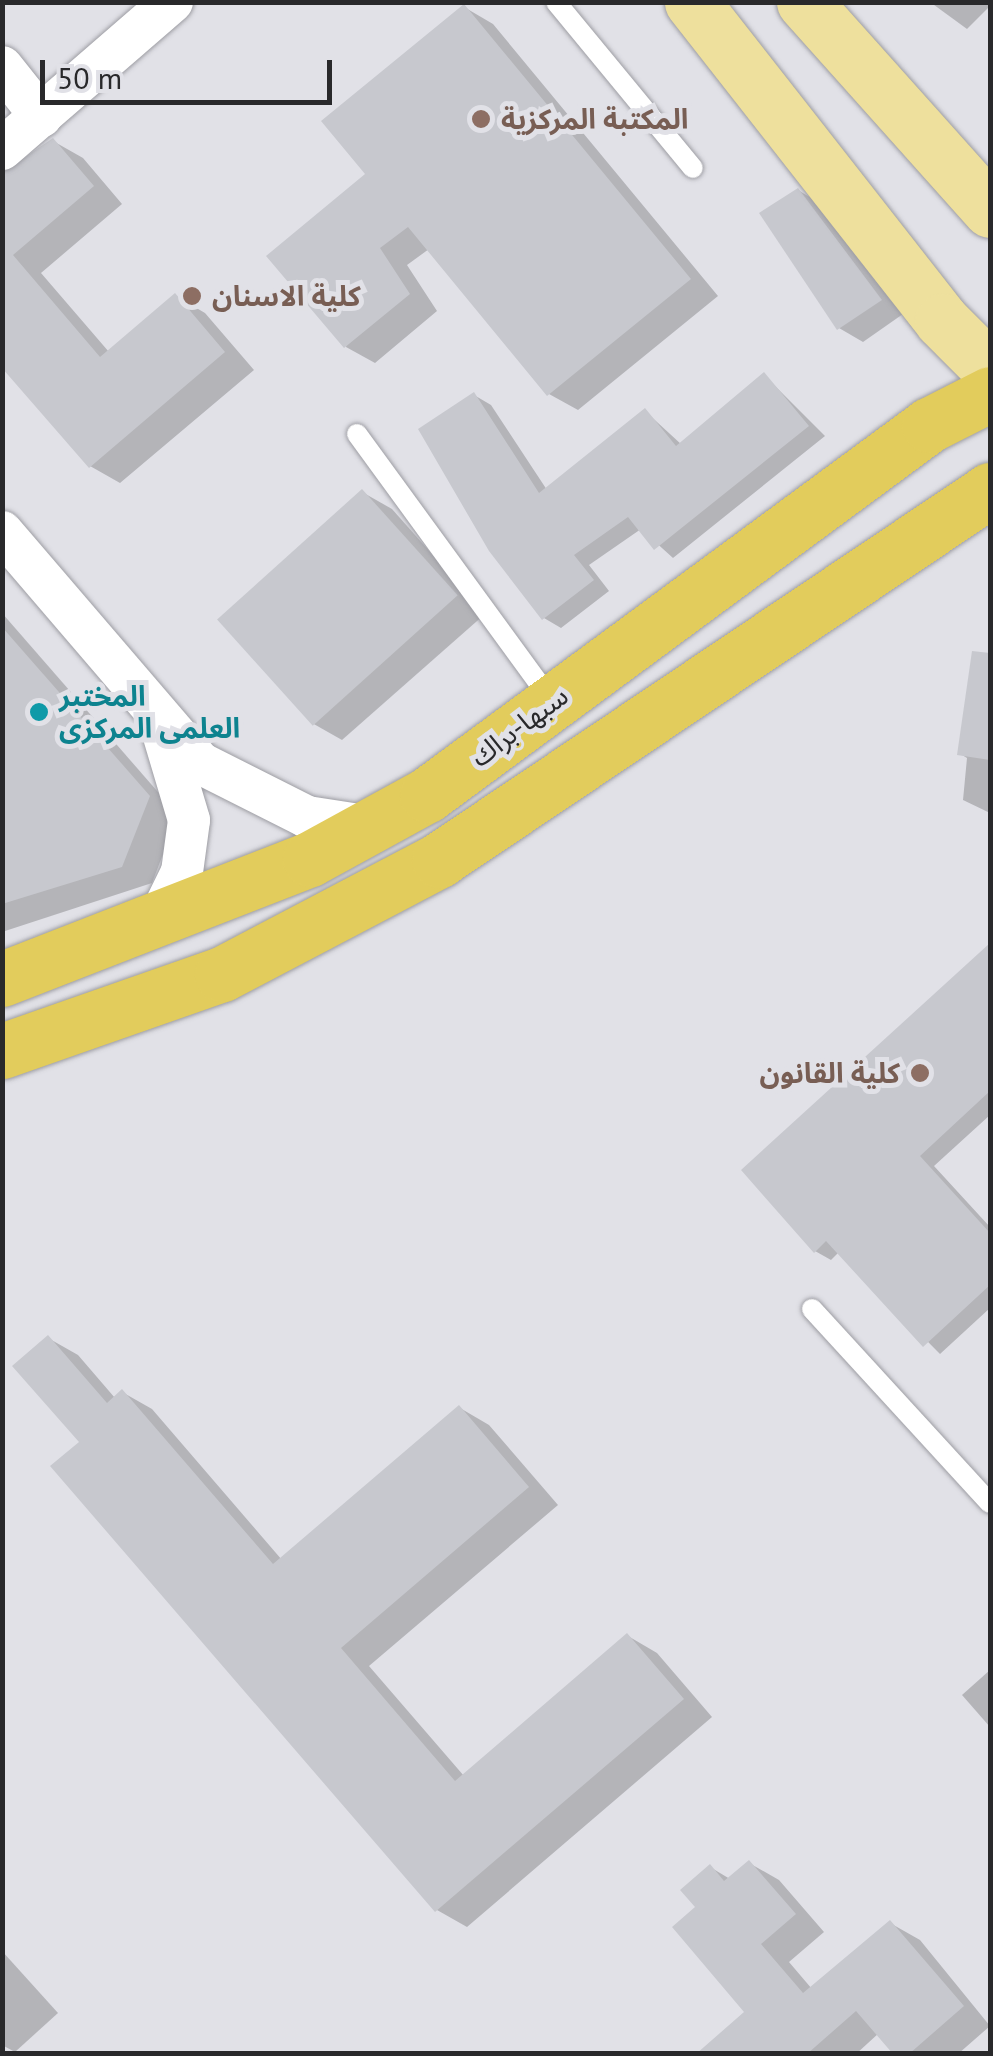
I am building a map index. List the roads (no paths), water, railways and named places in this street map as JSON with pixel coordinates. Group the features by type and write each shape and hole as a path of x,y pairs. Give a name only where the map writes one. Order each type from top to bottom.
{"highway":[{"name":"سبها-براك","path":"2,978 310,859 427,795 929,425 990,394"},
{"path":"2,1051 222,974 439,860 990,490"}],"main road":[{"path":"692,2 942,321 990,368"},
{"path":"804,2 990,210"}],"street":[{"path":"2,149 172,2"},
{"path":"2,66 41,116"},
{"path":"2,532 158,722 251,795 366,826"},
{"path":"158,722 180,768 189,820 182,872 159,918"}],"lane":[{"path":"561,4 693,168"},
{"path":"356,434 551,700"},
{"path":"812,1309 990,1503"}],"place":[{"name":"المكتبة المركزية","path":"481,119"},
{"name":"كلية الاسنان","path":"192,296"},
{"name":"المختبر العلمى المركزى","path":"39,712"},
{"name":"كلية القانون","path":"920,1073"}]}
